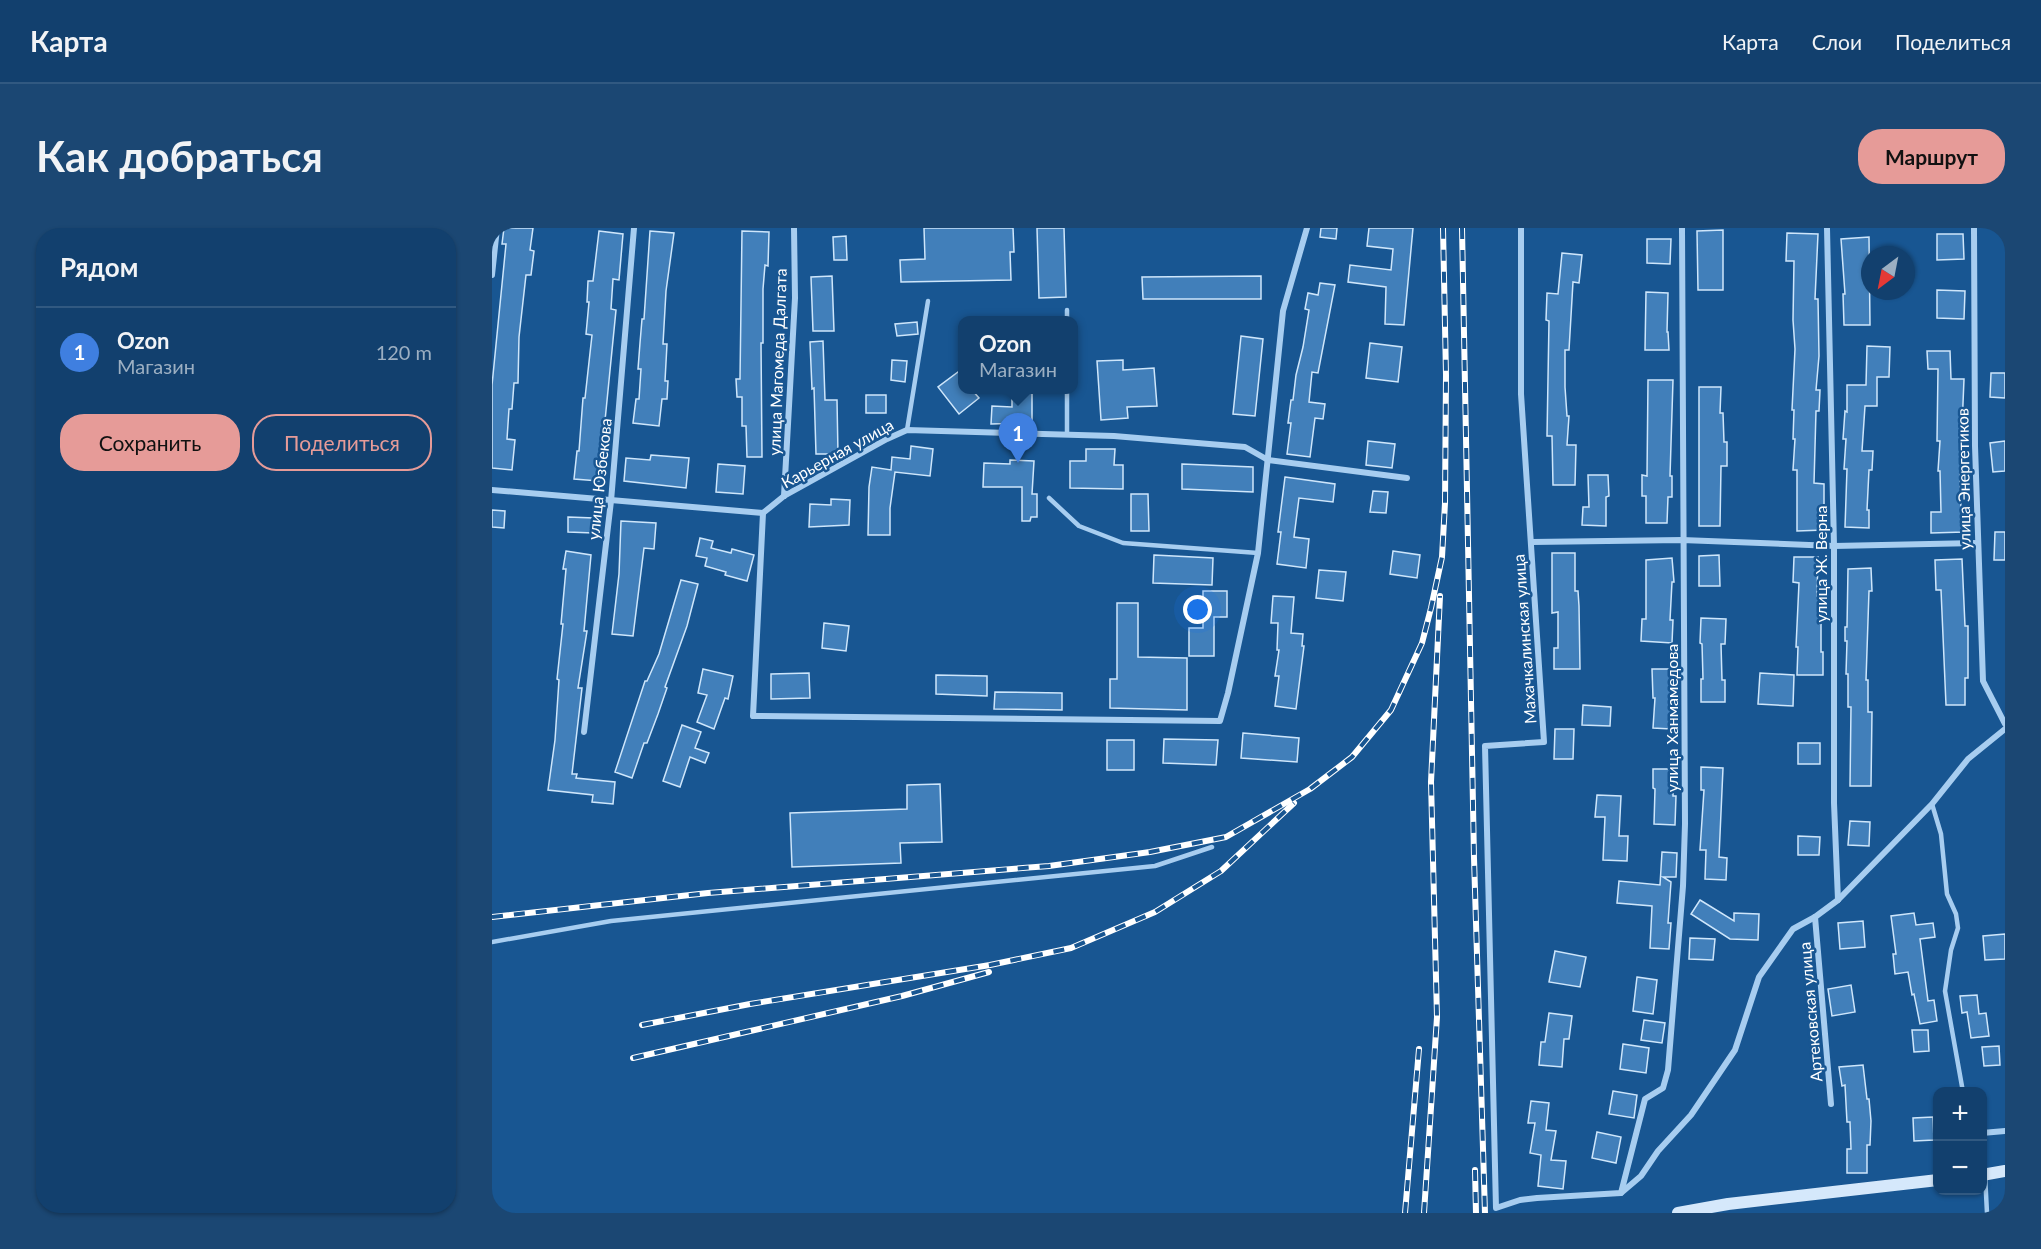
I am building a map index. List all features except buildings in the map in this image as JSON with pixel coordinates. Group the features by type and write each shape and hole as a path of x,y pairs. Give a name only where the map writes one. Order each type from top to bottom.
{"main road":[{"path":"1987,1171 2005,1171"},
{"path":"1678,1213 1728,1204 1933,1181"}],"street":[{"path":"492,275 497,228"},
{"name":"улица Юзбекова","path":"584,732 611,501 634,228"},
{"name":"улица Магомеда Далгата","path":"784,496 795,298 794,228"},
{"path":"492,490 763,513 753,716 1220,721 1258,553 1283,311 1307,228"},
{"name":"Махачкалинская улица","path":"1521,228 1521,394 1544,742 1485,746 1496,1208 1520,1200 1621,1193"},
{"name":"улица Ханмамедова","path":"1621,1193 1645,1100 1663,1088 1668,1071 1683,886 1686,743 1682,540 1682,228"},
{"name":"улица Ж. Верна","path":"1827,228 1834,546 1834,803 1838,900"},
{"name":"улица Энергетиков","path":"1974,228 1975,446 1983,681 2005,724"},
{"name":"Карьерная улица","path":"763,513 784,496 907,430 1067,434 1245,447 1268,460 1407,478"},
{"path":"1532,542 1682,540 1834,546 1977,543"},
{"path":"1621,1193 1641,1176 1658,1151 1691,1116 1735,1050 1759,978 1793,929 1815,917 1838,900 1932,804 1968,759 2005,729"},
{"name":"Артековская улица","path":"1815,917 1831,1104"},
{"path":"1987,1133 2005,1131"}],"lane":[{"path":"907,430 928,302"},
{"path":"1067,310 1067,316"},
{"path":"1067,394 1067,434"},
{"path":"1049,498 1079,526 1123,543 1258,553"},
{"path":"1932,804 1941,834 1947,894 1956,914 1958,928 1951,950 1946,991 1962,1087"},
{"path":"492,942 611,921 1155,866 1212,847"},
{"path":"1986,1195 1988,1213"}],"railway":[{"path":"492,917 708,893 1049,866 1150,852 1226,837 1310,789 1352,757 1391,710 1422,643 1431,608 1442,557 1445,503 1446,375 1443,228"},
{"path":"1462,228 1474,858 1485,1213"},
{"path":"1424,1213 1437,1017 1431,782 1440,596"},
{"path":"642,1025 750,1004 990,965 1071,948 1155,912 1221,871 1294,803"},
{"path":"633,1058 902,996 989,972"},
{"path":"1405,1213 1419,1049"},
{"path":"1475,1170 1476,1213"}],"place":[{"name":"Ozon","path":"1018,463"}]}
